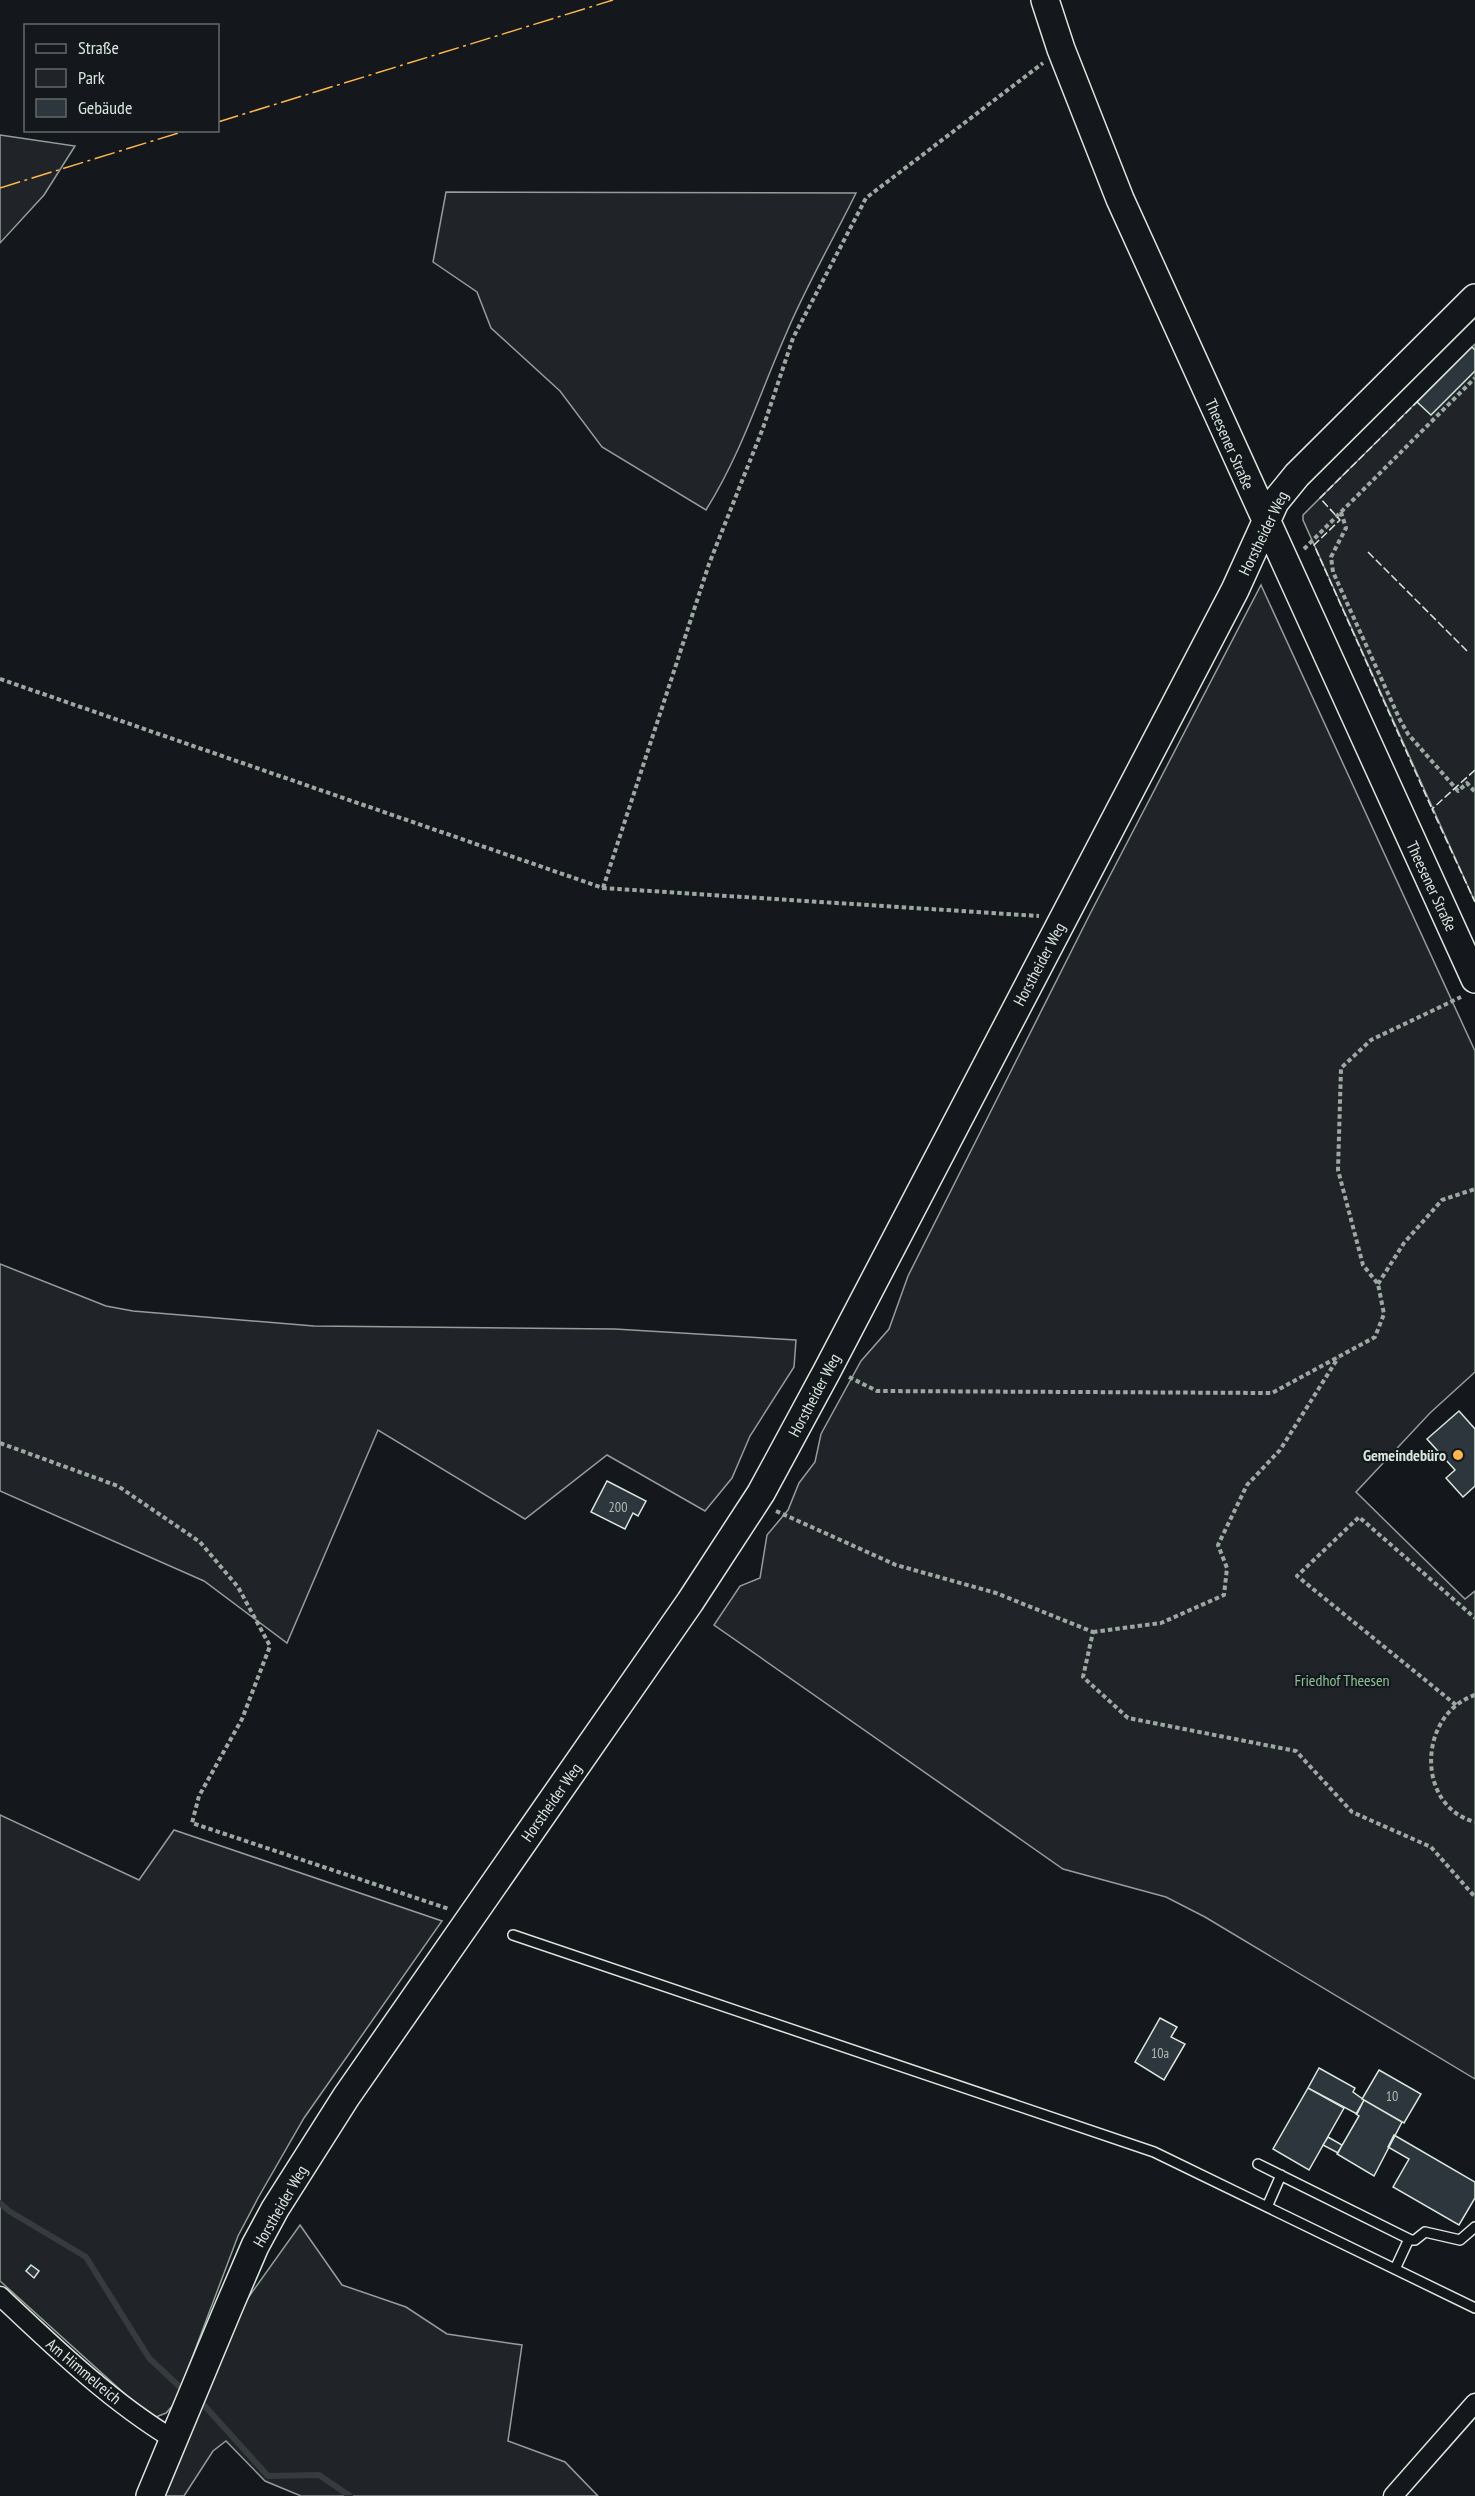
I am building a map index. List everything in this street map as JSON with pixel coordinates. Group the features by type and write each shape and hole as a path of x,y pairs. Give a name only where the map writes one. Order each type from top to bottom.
{"street":[{"name":"Theesener Straße","path":"1045,0 1061,49 1120,199 1266,522 1470,987"},
{"name":"Horstheider Weg","path":"150,2496 241,2278 275,2209 346,2097 690,1602 755,1502 827,1371 1235,590 1284,488 1475,298"},
{"name":"Am Himmelreich","path":"0,2296 143,2421 173,2439"},
{"path":"1393,2496 1475,2403"}],"lane":[{"path":"513,1935 1154,2152 1475,2308"},
{"path":"1258,2164 1409,2239 1414,2240 1425,2232 1460,2240 1475,2227"},
{"path":"1267,2207 1281,2175"},
{"path":"1395,2269 1409,2239"}],"path":[{"path":"603,888 709,564 764,428 793,338 866,198 1061,49"},
{"path":"1299,553 1475,378"},
{"path":"1341,512 1346,528 1331,557 1333,572 1400,720 1408,734 1458,791 1467,783 1475,792"},
{"path":"0,679 603,888 1064,917"},
{"path":"827,1371 842,1374 877,1391 1272,1393 1375,1337 1384,1314 1378,1284 1363,1265 1338,1170 1341,1068 1371,1040 1470,987"},
{"path":"1378,1284 1404,1243 1442,1200 1475,1189"},
{"path":"755,1502 896,1565 996,1593 1093,1632 1161,1623 1224,1594 1227,1568 1218,1545 1247,1485 1280,1450 1338,1357"},
{"path":"0,1443 118,1486 200,1542 238,1587 270,1646 242,1719 199,1796 192,1823 471,1917"},
{"path":"1456,1705 1297,1576 1359,1517 1475,1618"},
{"path":"1093,1632 1083,1677 1128,1718 1296,1751 1352,1812 1431,1847 1475,1897"},
{"path":"1475,1695 1456,1705 1440,1722 1432,1743 1430,1766 1437,1788 1450,1807 1475,1822"}],"green space":[{"path":"0,135 75,146 44,195 0,243"},
{"path":"446,192 856,193 802,298 740,445 706,510 602,447 560,391 491,328 477,292 433,262"},
{"path":"1475,344 1475,902 1303,520 1303,515"},
{"name":"Friedhof Theesen","path":"1261,585 1475,1051 1475,1372 1430,1413 1356,1492 1465,1599 1475,1591 1475,2079 1205,1917 1166,1897 1063,1869 714,1625 740,1586 760,1578 767,1535 788,1510 799,1483 815,1462 821,1434 861,1361 889,1329 908,1276 1091,912"},
{"path":"0,1264 106,1306 133,1311 314,1326 615,1329 796,1340 794,1367 750,1436 732,1478 705,1511 607,1455 525,1519 378,1430 287,1643 204,1581 0,1491"},
{"path":"0,1815 139,1880 174,1830 442,1921 304,2118 238,2236 175,2403 166,2413 156,2417 146,2413 0,2281"},
{"path":"300,2225 342,2285 406,2307 447,2334 522,2345 508,2441 565,2462 598,2496 301,2496 265,2481 226,2441 213,2451 184,2496 162,2496 233,2319"}],"building":[{"path":"1472,347 1475,350 1475,371 1431,415 1417,402"},
{"name":"Gemeindebüro","path":"1459,1411 1475,1429 1475,1486 1463,1497 1446,1478 1455,1470 1427,1439"},
{"path":"607,1481 646,1501 638,1516 633,1513 625,1529 591,1512"},
{"path":"1160,2018 1177,2027 1171,2037 1185,2044 1164,2080 1135,2062"},
{"path":"1319,2068 1355,2088 1353,2092 1364,2100 1357,2114 1308,2088"},
{"path":"1379,2070 1421,2094 1404,2123 1362,2099"},
{"path":"1308,2088 1344,2108 1309,2170 1273,2149"},
{"path":"1364,2100 1402,2122 1374,2176 1337,2154 1359,2116 1356,2114"},
{"path":"1394,2135 1475,2182 1475,2198 1459,2225 1393,2187 1409,2159 1388,2147"},
{"path":"1328,2137 1342,2145 1338,2153 1323,2145"},
{"path":"31,2265 39,2271 34,2278 26,2271"}],"waterway":[{"path":"0,2203 9,2211 86,2257 149,2358 182,2389"},
{"path":"203,2404 268,2476 319,2475 350,2496"}],"fence":[{"path":"1419,400 1320,498 1340,520 1314,545 1432,809"},
{"path":"1368,552 1468,652"},
{"path":"1475,770 1432,809 1475,902"}],"power":[{"path":"219,122 613,0"},
{"path":"0,188 182,132"}],"place":[{"name":"Gemeindebüro","path":"1458,1455"}]}
